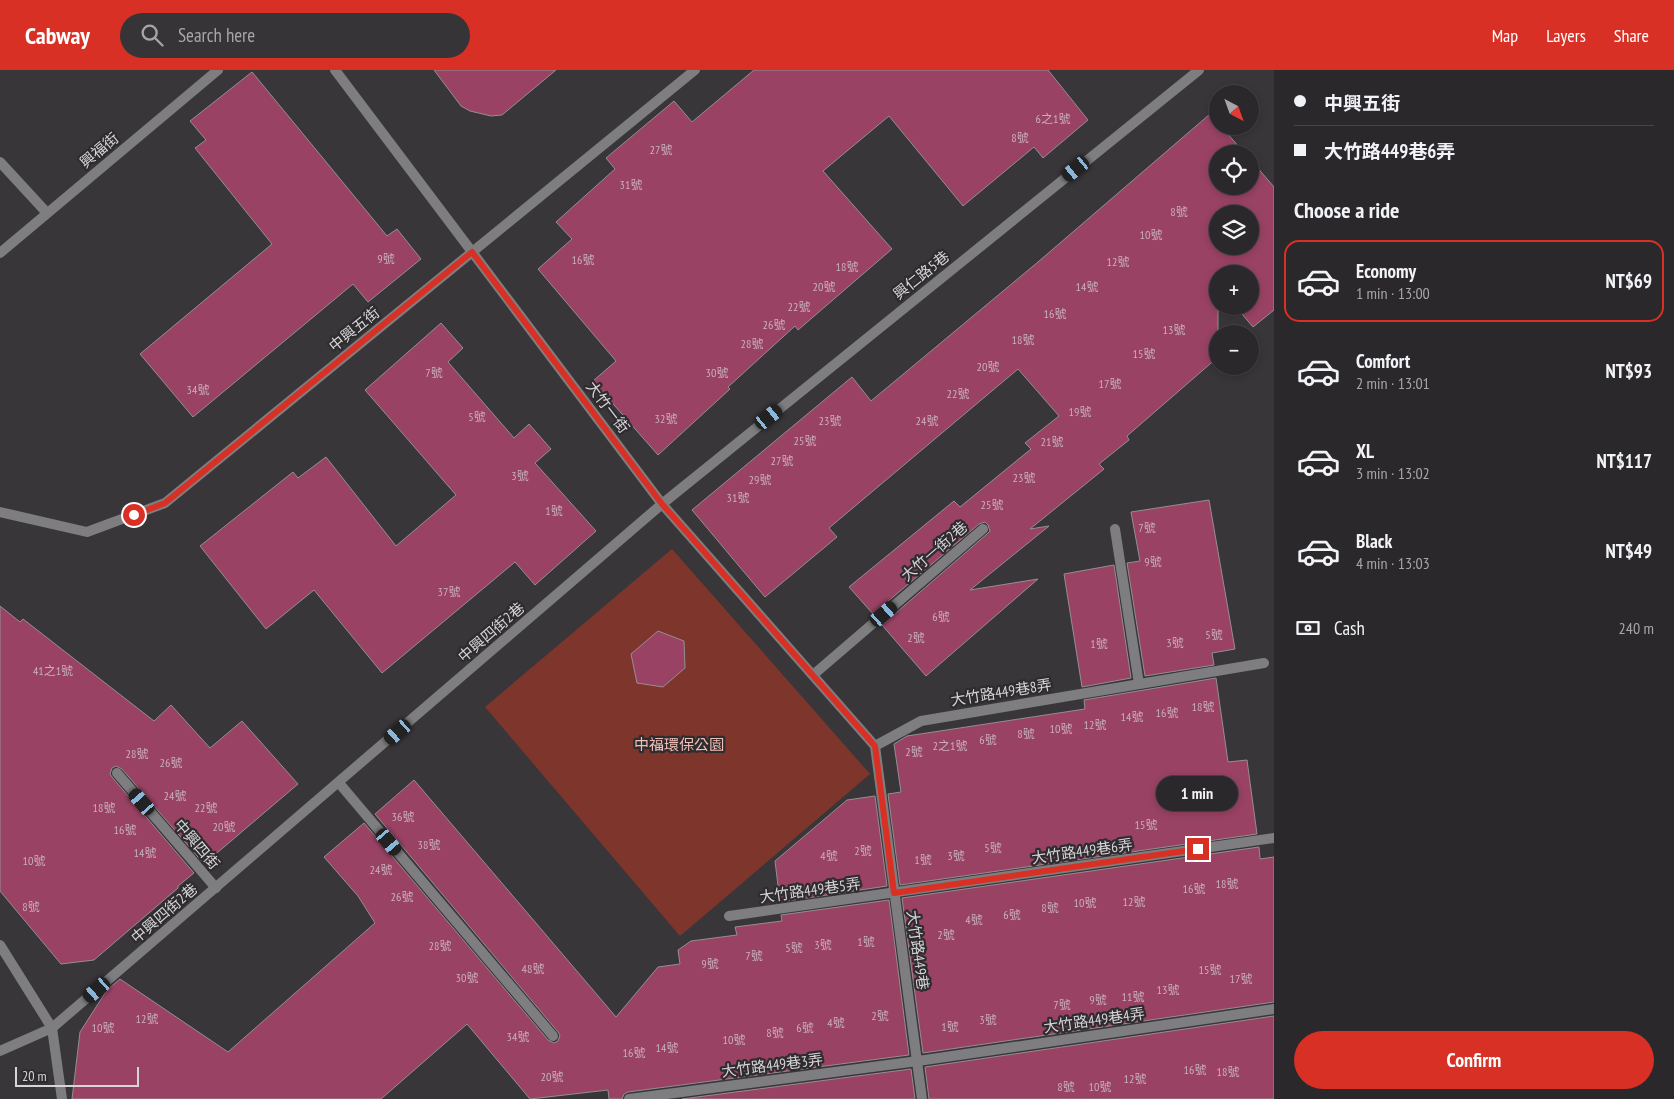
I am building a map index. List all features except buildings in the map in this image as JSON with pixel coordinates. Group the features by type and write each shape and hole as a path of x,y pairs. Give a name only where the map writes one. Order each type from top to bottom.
{"street":[{"name":"興福街","path":"0,253 218,70"},
{"name":"大竹一街","path":"335,70 662,504 875,746"},
{"name":"中興五街","path":"0,512 87,532 165,503 695,70"},
{"name":"興仁路5巷","path":"662,504 1199,70"},
{"path":"0,162 47,213"},
{"name":"中興四街2巷","path":"0,1051 52,1028 662,504"},
{"name":"大竹一街2巷","path":"813,675 983,529"},
{"path":"1114,529 1139,684"},
{"name":"大竹路449巷8弄","path":"875,746 921,721 1264,663"},
{"name":"大竹路449巷","path":"875,746 922,1099"},
{"name":"中興四街","path":"117,773 216,888"},
{"path":"339,783 553,1036"},
{"name":"大竹路449巷6弄","path":"894,893 1274,838"},
{"name":"大竹路449巷5弄","path":"729,916 894,893"},
{"path":"0,945 52,1028 62,1099"},
{"name":"大竹路449巷4弄","path":"918,1061 1274,1009"},
{"name":"大竹路449巷3弄","path":"630,1099 918,1061"}],"green space":[{"name":"中福環保公園","path":"672,549 870,774 680,936 485,707"}],"route":[{"path":"134,515 165,503 472,252 662,504 875,746 894,893 1198,849"}]}
